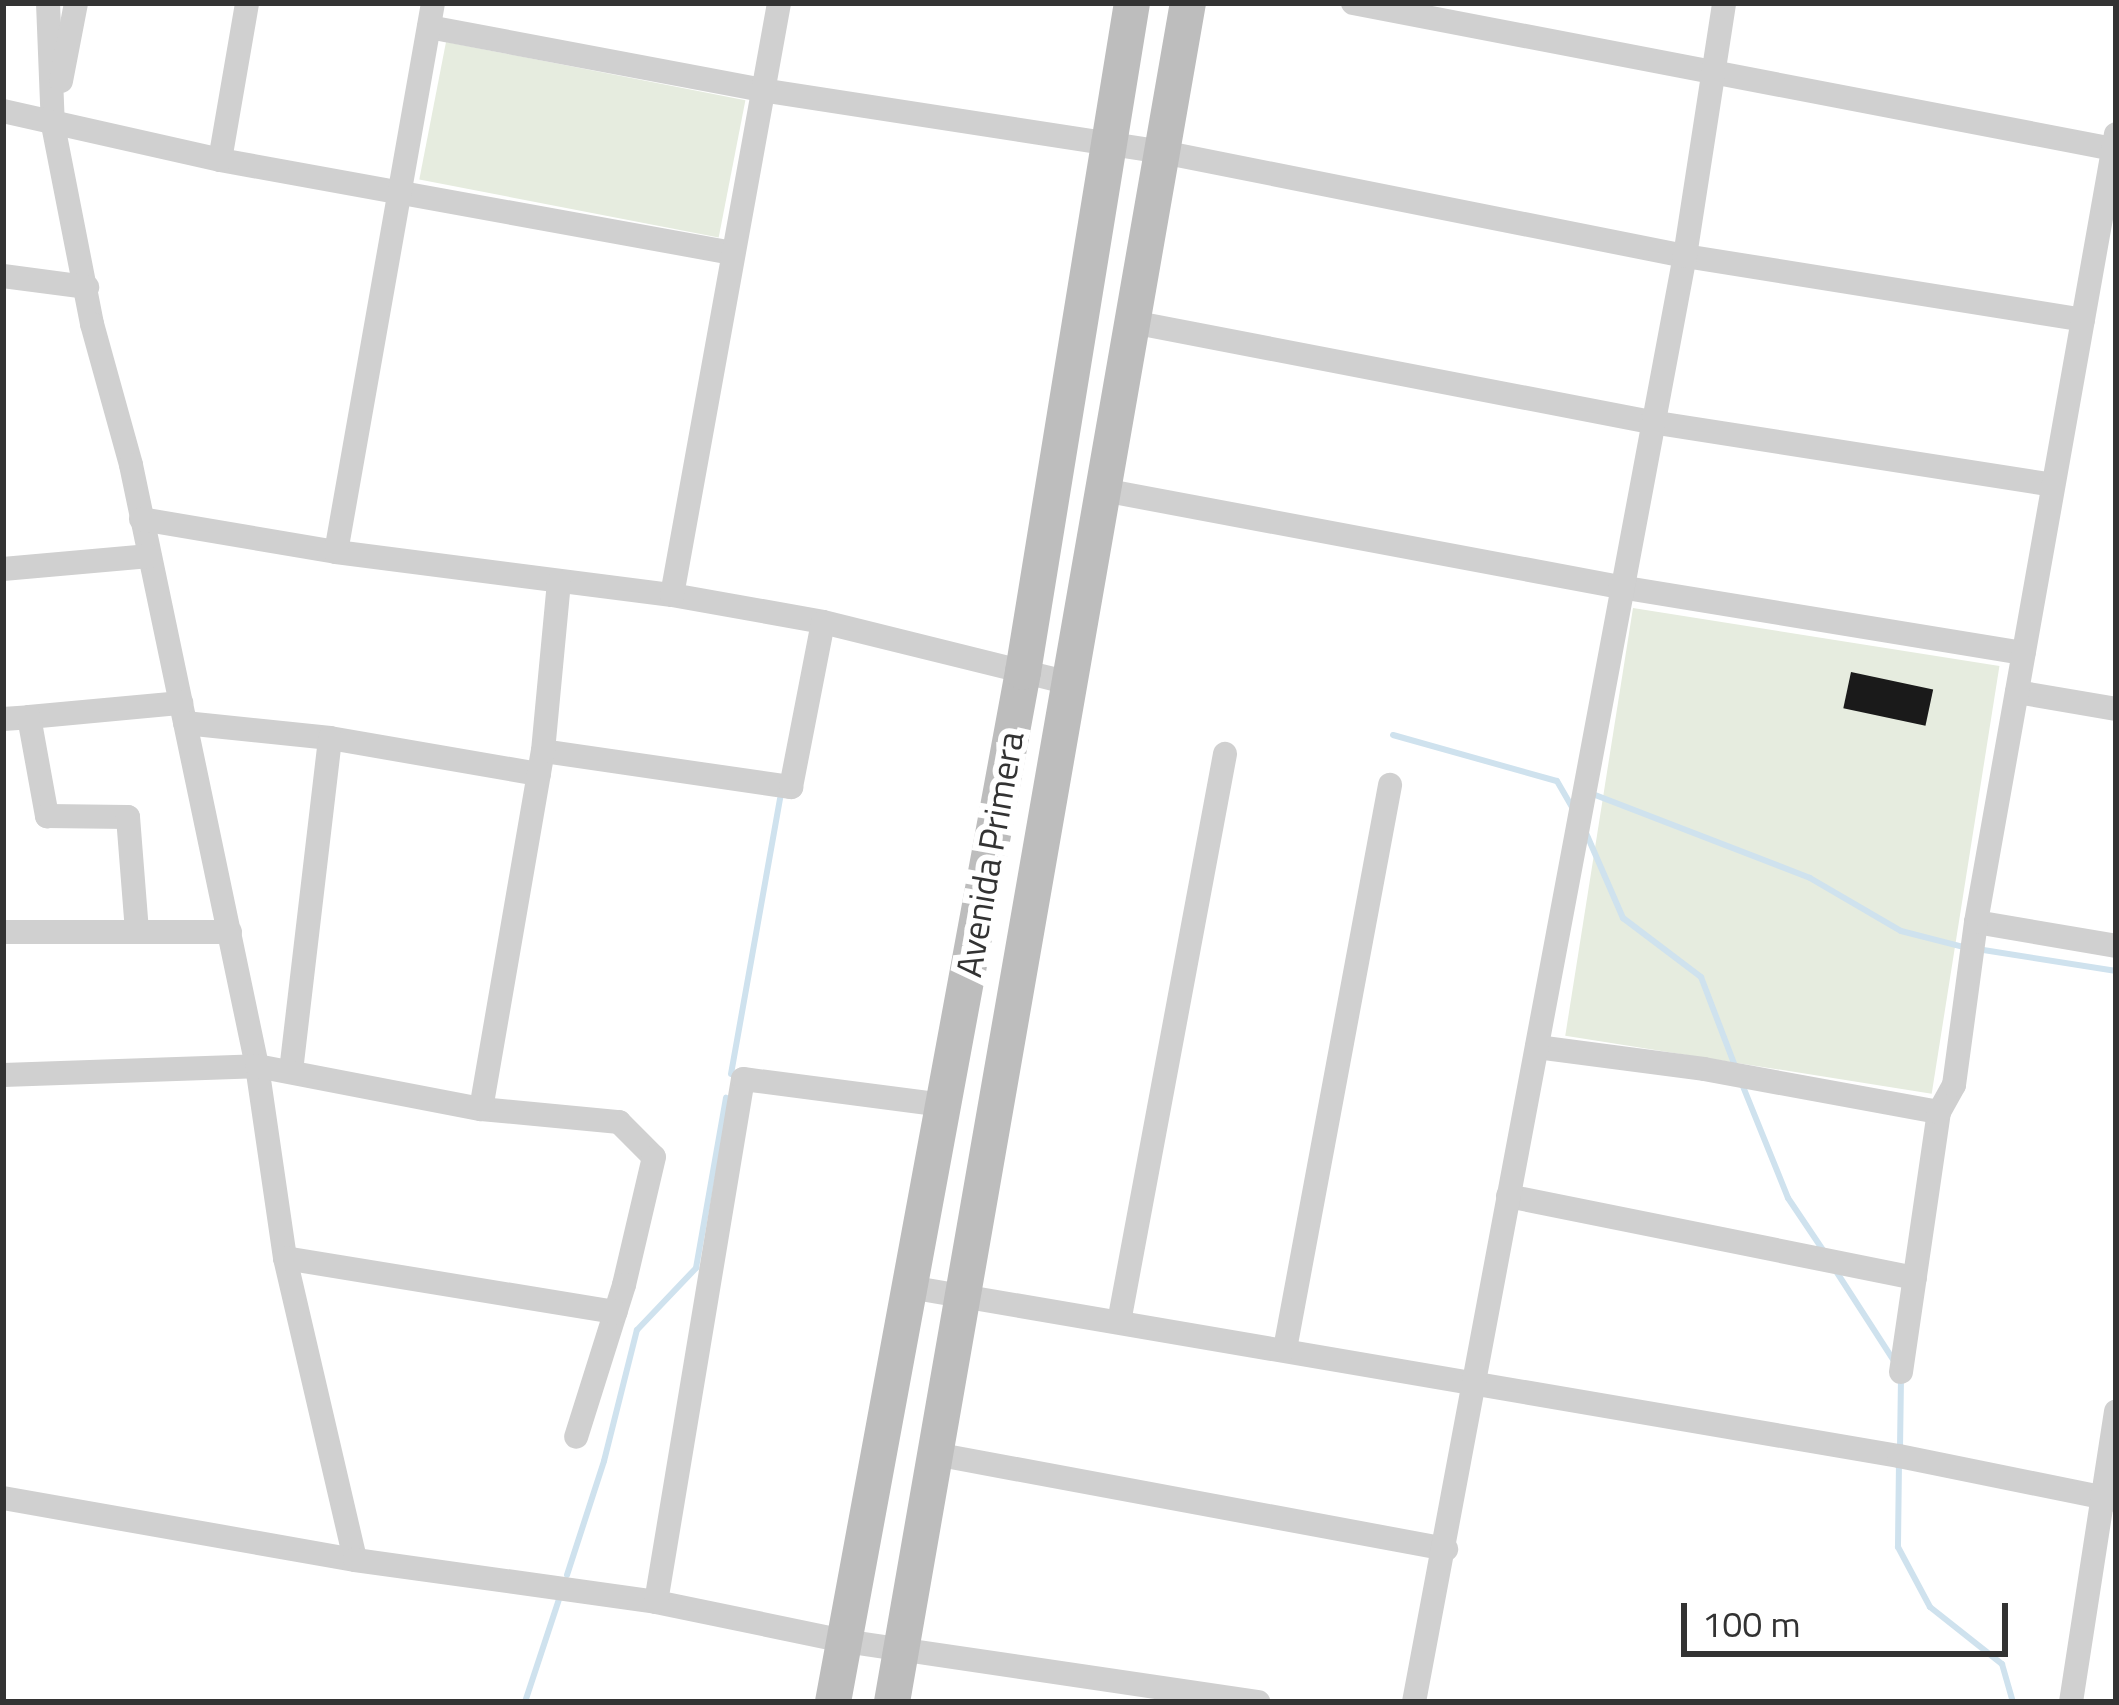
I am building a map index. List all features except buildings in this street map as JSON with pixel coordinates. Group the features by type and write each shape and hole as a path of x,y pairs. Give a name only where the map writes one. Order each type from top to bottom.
{"main road":[{"name":"Avenida Primera","path":"833,1702 1023,672 1132,3"},
{"name":"Avenida Primera","path":"892,1702 1188,3"}],"street":[{"path":"48,3 53,125 230,932 256,1066 284,1258 355,1560"},
{"path":"53,125 76,3"},
{"path":"220,160 248,3"},
{"path":"671,595 779,3"},
{"path":"1353,3 1712,75 2115,141 2110,202 2083,320 1976,922 1954,1085 1939,1112 1901,1372"},
{"path":"1414,1702 1685,256 1724,3"},
{"path":"336,552 431,15 762,90 1162,152 1685,256 2083,320"},
{"path":"3,111 220,160 732,253"},
{"path":"3,276 87,287"},
{"path":"1132,322 1651,422 2054,485"},
{"path":"1103,490 1620,587 2024,653"},
{"path":"141,519 336,552 671,595 823,622 1070,683"},
{"path":"3,569 149,556"},
{"path":"481,1109 541,763 559,582"},
{"path":"3,719 183,713 330,738 791,788 823,622"},
{"path":"2017,692 2116,709"},
{"path":"29,717 47,816 128,817 137,931"},
{"path":"291,1072 330,738"},
{"path":"1119,1322 1226,754"},
{"path":"1285,1348 1390,785"},
{"path":"1976,922 2116,946"},
{"path":"3,932 230,932"},
{"path":"1537,1047 1704,1069 1939,1112"},
{"path":"3,1075 256,1066 481,1109 619,1122 654,1157 616,1312 576,1437"},
{"path":"656,1602 743,1079 943,1105"},
{"path":"1508,1196 1915,1279"},
{"path":"284,1258 616,1312"},
{"path":"909,1287 1899,1456 2108,1499"},
{"path":"2071,1702 2108,1499 2116,1411"},
{"path":"935,1454 1446,1549"},
{"path":"3,1498 355,1560 656,1602 844,1641 1166,1695 1259,1702"}],"shaded area":[{"path":"446,42 745,100 719,238 419,179"},
{"path":"1633,608 1999,666 1932,1094 1565,1036"}],"waterway":[{"path":"1393,735 1557,781 1574,810"},
{"path":"1590,793 1810,878 1901,931 1964,947"},
{"path":"731,1074 780,798"},
{"path":"1586,833 1623,918 1701,977 1735,1066"},
{"path":"1977,949 2116,971"},
{"path":"1742,1084 1788,1198 1823,1250"},
{"path":"567,1575 604,1461 637,1330 696,1268 726,1098"},
{"path":"1836,1271 1894,1361"},
{"path":"1900,1449 1901,1378"},
{"path":"1899,1462 1898,1547 1930,1607 2002,1664 2013,1702"},
{"path":"525,1702 559,1599"}]}
